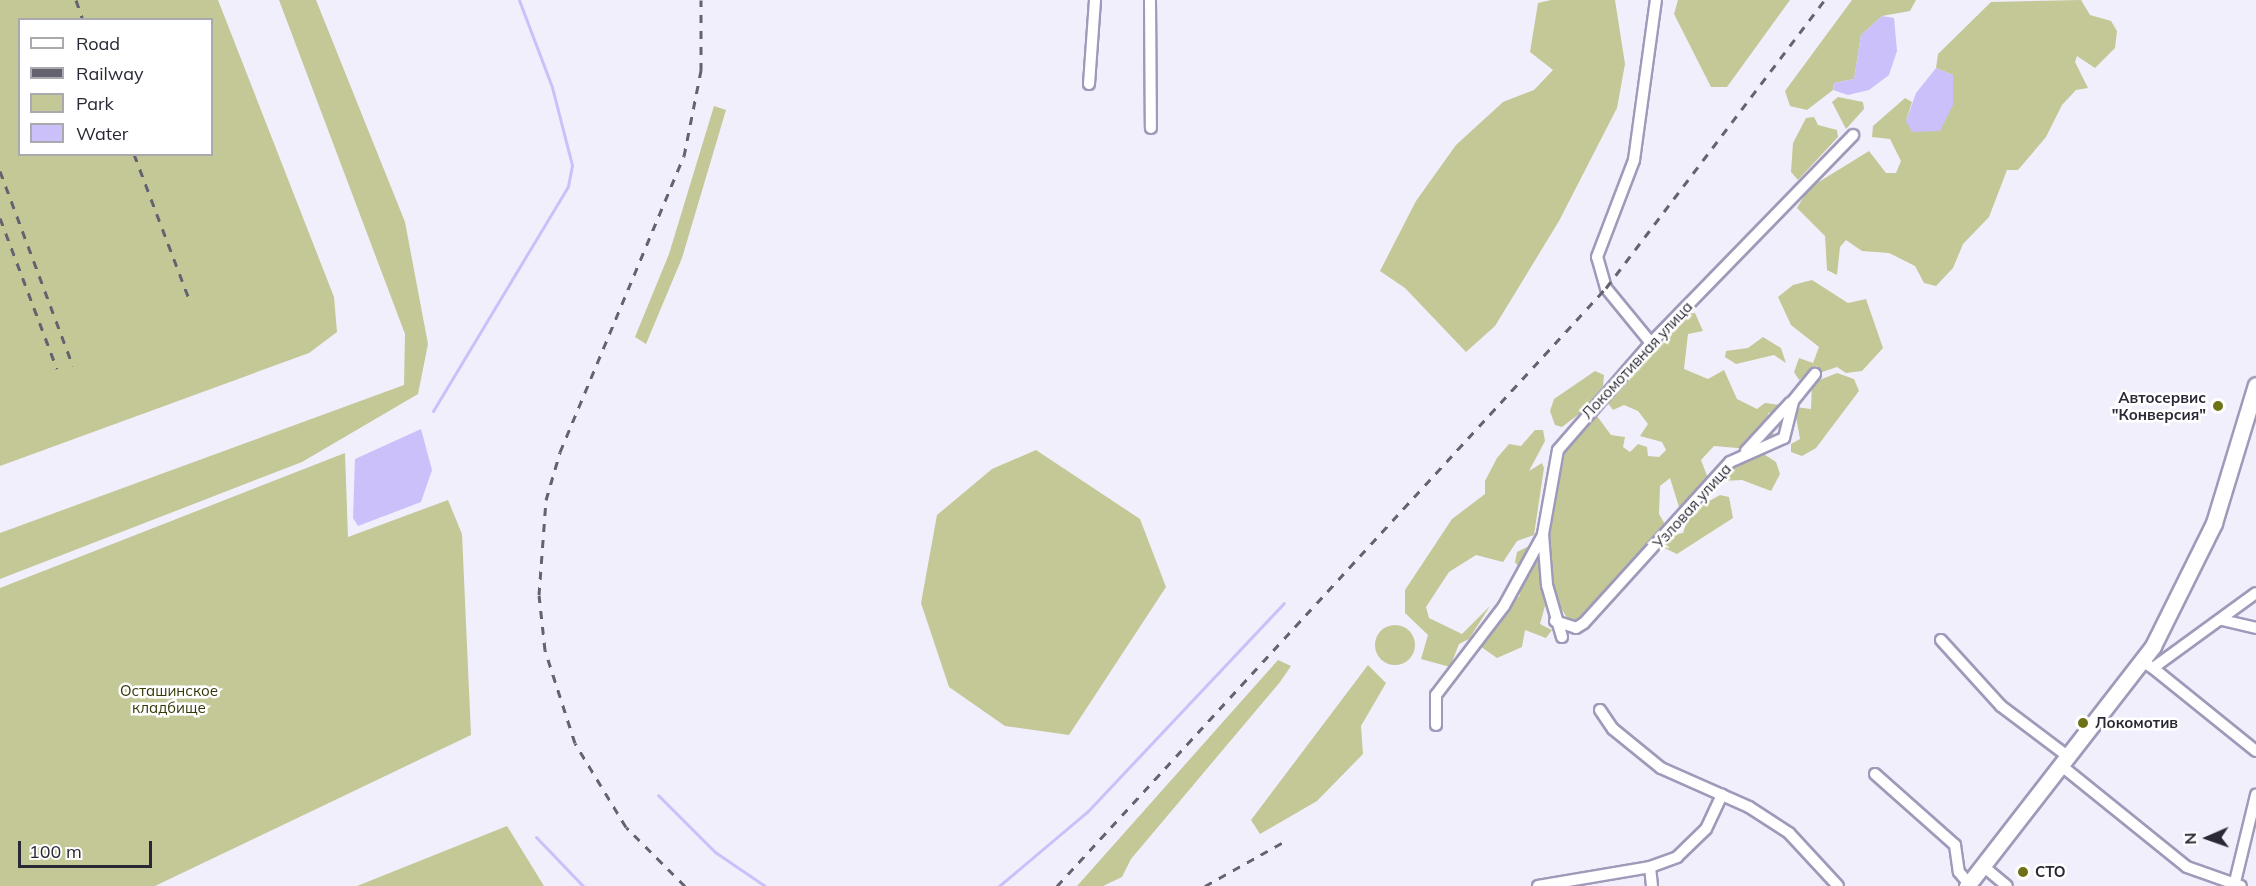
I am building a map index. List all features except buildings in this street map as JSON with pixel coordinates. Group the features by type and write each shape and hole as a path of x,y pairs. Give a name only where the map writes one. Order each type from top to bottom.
{"main road":[{"path":"1968,885 2148,665 2207,542 2256,385"}],"street":[{"path":"1089,84 1095,0"},
{"path":"1150,0 1151,128"},
{"path":"1651,342 1606,288 1597,257 1634,160 1656,0"},
{"name":"Локомотивная улица","path":"1562,637 1555,621 1543,534 1558,450 1651,342 1853,135"},
{"name":"Узловая улица","path":"1555,621 1576,628 1584,623 1746,452 1784,438 1793,400 1815,374"},
{"path":"1746,452 1793,400"},
{"path":"1436,725 1436,695 1504,606 1543,534"},
{"path":"2256,593 2222,620 2148,665 2256,751"},
{"path":"2222,620 2256,628"},
{"path":"1941,640 2001,706 2187,867 2236,886 2256,795"},
{"path":"1600,710 1613,729 1661,768 1722,794 1789,833 1838,886"},
{"path":"1875,774 1955,845 1959,872 1968,885"},
{"path":"1540,886 1650,867 1677,857 1706,829 1722,794"},
{"path":"1983,866 2007,886"},
{"path":"1650,867 1652,886"}],"green space":[{"path":"0,0 218,0 334,297 337,332 309,353 0,466"},
{"path":"279,0 316,0 405,222 428,344 418,394 302,462 0,579 0,533 404,385 405,334"},
{"path":"1551,0 1615,0 1625,64 1617,108 1559,221 1495,326 1466,352 1405,288 1380,271 1416,201 1456,145 1503,102 1534,90 1553,70 1530,52 1538,3"},
{"path":"1678,0 1790,0 1727,87 1711,87 1674,14"},
{"path":"1852,0 1916,0 1910,11 1882,16 1861,35 1854,79 1834,83 1833,90 1807,110 1790,106 1785,91"},
{"path":"2081,0 2090,15 2111,21 2117,31 2115,48 2095,68 2077,56 2075,62 2088,88 2076,90 2062,105 2046,137 2018,170 2007,170 1989,217 1963,244 1953,268 1936,286 1924,283 1915,266 1889,253 1862,251 1846,240 1840,247 1837,275 1827,270 1825,236 1797,208 1809,188 1869,151 1886,173 1896,173 1901,161 1890,139 1872,137 1873,126 1905,98 1912,102 1906,121 1953,75 1936,68 1938,54 1991,2"},
{"path":"1838,97 1863,102 1864,109 1846,129 1832,102"},
{"path":"714,106 726,110 682,258 646,344 635,337 669,254"},
{"path":"1814,117 1818,125 1837,130 1838,137 1798,180 1791,172 1793,143 1806,118"},
{"path":"1812,280 1848,303 1866,299 1883,348 1862,371 1846,373 1837,367 1822,372 1817,366 1799,380 1794,372 1799,358 1813,363 1819,347 1791,325 1778,297 1793,285"},
{"path":"1695,313 1703,331 1688,334 1684,369 1708,379 1724,370 1737,399 1757,409 1765,403 1811,409 1812,383 1837,373 1854,379 1859,391 1816,448 1802,456 1791,452 1791,444 1800,439 1796,417 1790,416 1779,431 1778,421 1768,412 1774,437 1749,449 1714,446 1701,460 1709,481 1690,501 1679,507 1670,478 1660,486 1659,514 1666,526 1577,622 1570,623 1555,598 1549,524 1566,449 1597,416 1611,435 1625,437 1623,447 1630,452 1638,444 1647,447 1648,456 1659,457 1666,450 1662,442 1640,436 1648,424 1638,411 1624,405 1613,410 1607,402 1684,314"},
{"path":"1763,337 1781,348 1786,363 1774,355 1736,364 1725,357 1726,351 1748,348"},
{"path":"1595,371 1604,375 1603,386 1583,411 1562,427 1555,425 1550,411 1554,399"},
{"path":"1535,430 1543,430 1545,441 1529,471 1542,463 1544,468 1534,535 1517,541 1503,562 1476,555 1449,572 1426,607 1429,618 1462,634 1490,606 1469,639 1459,644 1450,667 1421,659 1428,635 1405,613 1405,590 1452,519 1485,494 1485,481 1497,458 1509,444 1521,446"},
{"path":"1036,450 1140,519 1166,587 1069,735 1005,726 949,687 921,603 937,515 992,469"},
{"path":"1759,451 1776,462 1780,474 1771,491 1742,480 1721,481 1735,464"},
{"name":"Осташинское кладбище","path":"345,453 348,537 448,500 462,534 471,735 155,886 0,886 0,588"},
{"path":"1720,495 1729,497 1733,518 1677,554 1660,546 1666,536 1683,533 1690,512"},
{"path":"1529,546 1536,547 1540,567 1545,606 1540,624 1552,630 1546,638 1525,630 1522,647 1497,658 1477,644 1520,595 1514,587 1521,570 1515,562 1517,552"},
{"path":"1395,625 1409,631 1415,645 1409,659 1395,665 1381,659 1375,645 1381,631"},
{"path":"1278,660 1291,666 1280,682 1131,859 1122,877 1103,886 1077,886"},
{"path":"1368,665 1386,683 1361,726 1363,754 1317,801 1260,834 1251,820"},
{"path":"507,826 544,886 357,886"}],"water":[{"path":"1882,16 1894,18 1897,51 1889,75 1869,90 1848,95 1833,90 1834,83 1854,79 1861,35"},
{"path":"1936,68 1953,75 1953,105 1940,131 1912,132 1906,121 1916,93"},
{"path":"421,429 432,470 421,502 358,526 353,518 355,459"}],"waterway":[{"path":"433,411 568,186 572,165 552,87 519,0"},
{"path":"999,886 1087,812 1284,603"},
{"path":"658,795 715,852 765,886"},
{"path":"536,837 583,886"}],"railway":[{"path":"76,0 82,18"},
{"path":"685,886 626,827 575,743 545,650 539,595 546,500 560,452 684,156 701,70 701,0"},
{"path":"1057,886 1606,288 1825,0"},
{"path":"135,156 191,304"},
{"path":"0,171 73,366"},
{"path":"0,218 57,369"},
{"path":"1205,886 1287,840"}],"place":[{"name":"Автосервис \"Конверсия\"","path":"2218,406"},
{"name":"Локомотив","path":"2083,723"},
{"name":"СТО","path":"2023,872"}]}
